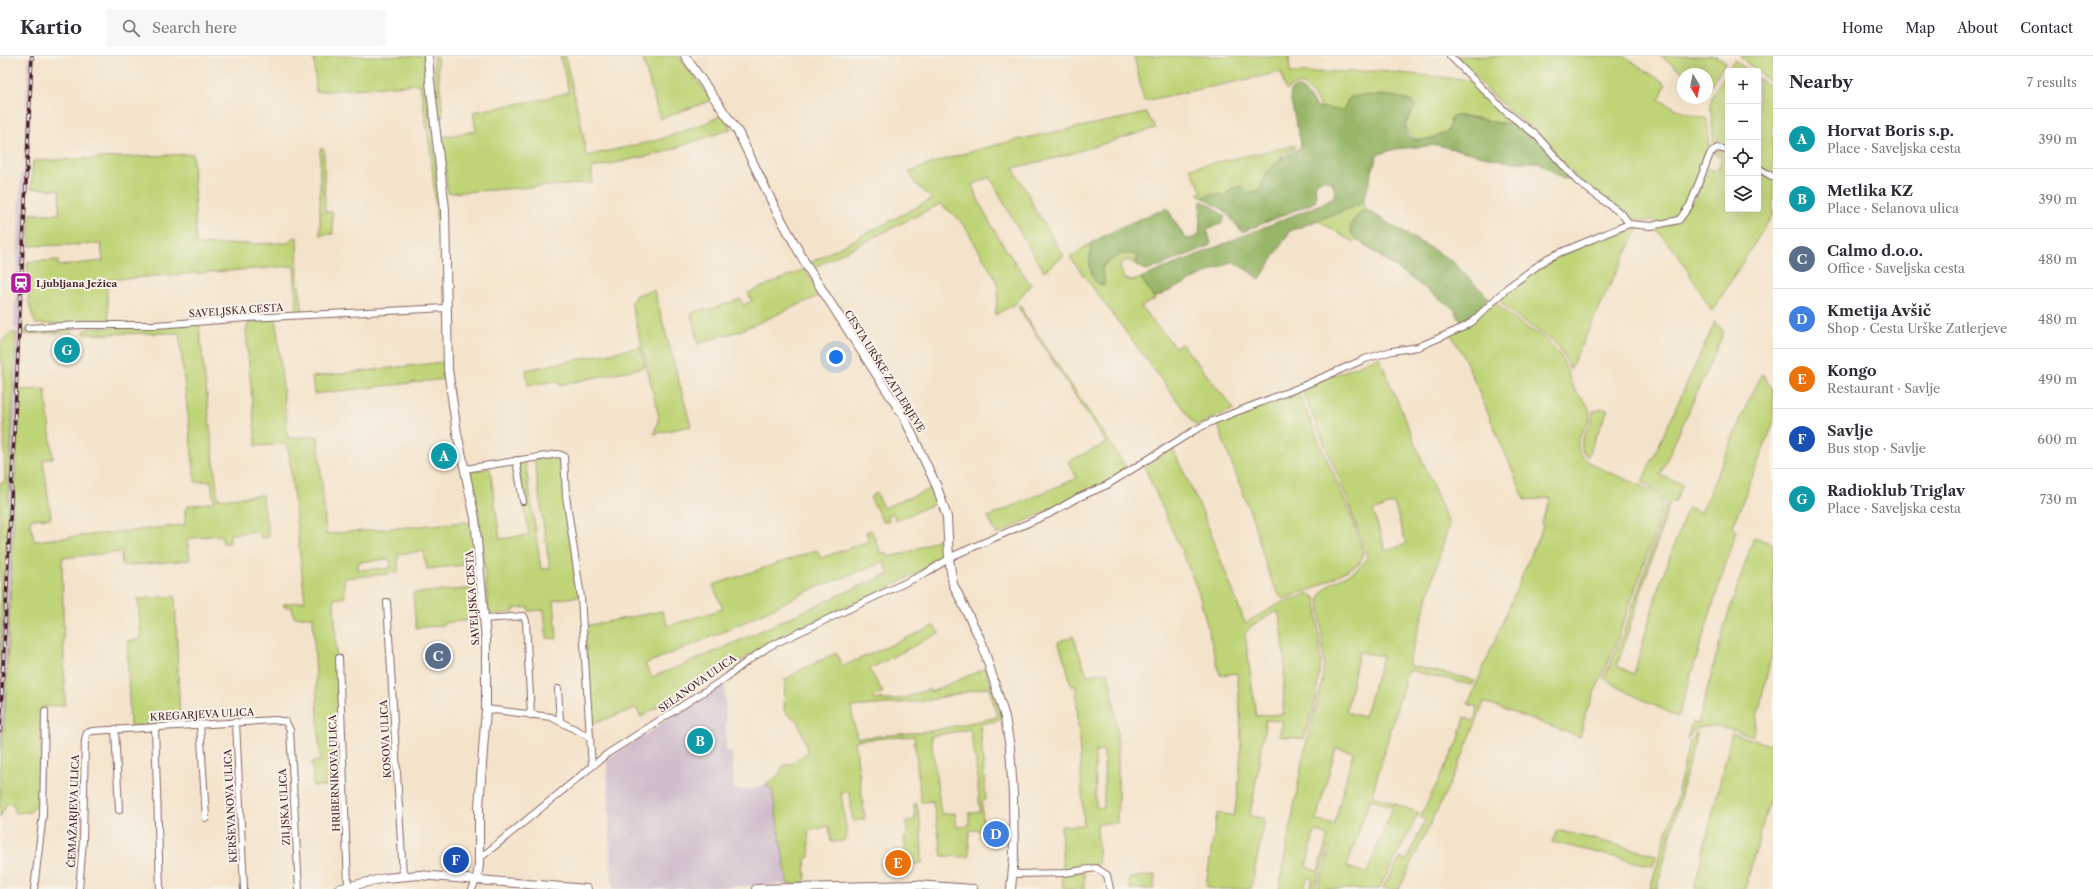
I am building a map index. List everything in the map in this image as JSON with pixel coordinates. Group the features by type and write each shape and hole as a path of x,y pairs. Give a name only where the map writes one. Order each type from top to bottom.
{"street":[{"name":"SAVELJSKA CESTA","path":"428,56 444,202 446,308 451,396 475,518 484,619 486,709 479,807 479,859 477,879 472,889"},
{"name":"CESTA URŠKE ZATLERJEVE","path":"685,56 738,132 775,208 808,268 877,373 917,442 937,487 947,517 949,558 953,584 982,644 1005,717 1012,770 1013,874 1011,889"},
{"path":"1450,56 1506,112 1536,135 1578,182 1622,214 1629,224 1651,226 1679,220 1690,205 1710,154 1717,148 1725,149"},
{"path":"1761,170 1773,177"},
{"name":"SELANOVA ULICA","path":"479,859 607,754 727,678 746,662 770,646 924,574 949,558 1050,514 1077,498 1107,485 1195,430 1213,421 1298,388 1365,359 1392,351 1418,347 1462,328 1472,322 1507,288 1548,258 1629,224"},
{"name":"SAVELJSKA CESTA","path":"28,328 81,325 156,325 254,318 446,308"},
{"path":"465,468 558,454 564,456 566,496 582,604 592,766"},
{"path":"516,460 523,501"},
{"name":"KOSOVA ULICA","path":"387,602 403,876"},
{"path":"484,619 524,616 531,715"},
{"name":"HRIBERNIKOVA ULICA","path":"339,658 348,886"},
{"path":"558,689 560,721"},
{"path":"486,709 508,713 551,717 590,737"},
{"path":"34,889 43,814 45,711"},
{"name":"KREGARJEVA ULICA","path":"87,733 92,731 115,729 236,722 281,720 288,724"},
{"name":"KERŠEVANOVA ULICA","path":"236,722 244,889"},
{"path":"200,724 206,818"},
{"name":"ZILJSKA ULICA","path":"288,724 290,730 299,889"},
{"path":"155,727 160,889"},
{"path":"115,729 119,810"},
{"name":"ČEMAŽARJEVA ULICA","path":"79,889 83,841 85,739 87,733"},
{"path":"1013,874 1064,873 1096,868 1107,875 1110,889"},
{"path":"338,889 403,876 477,879 587,889"},
{"path":"756,889 915,885 973,889"}],"shaded area":[{"path":"28,56 34,56 5,709 0,765 0,685 17,329 14,327 21,173 24,172"},
{"path":"725,683 726,752 732,752 734,789 753,789 767,783 768,787 772,789 788,884 671,889 612,889 607,759"}],"green space":[{"path":"314,56 424,56 425,81 435,152 441,224 437,224 431,154 420,84 316,92"},
{"path":"433,56 437,56 443,116 438,116"},
{"path":"560,56 565,56 583,133 586,156 658,140 698,126 723,115 731,129 661,153 592,168 592,183 448,193 441,137 476,131 473,112 539,100 569,92"},
{"path":"642,56 679,56 712,100 660,119"},
{"path":"1134,56 1289,56 1290,73 1380,71 1470,80 1515,121 1502,123 1469,117 1453,116 1447,132 1428,139 1416,139 1408,132 1405,124 1413,111 1412,102 1396,97 1380,96 1347,100 1345,110 1342,111 1322,108 1310,92 1302,85 1292,86 1286,91 1281,72 1144,101"},
{"path":"1453,56 1624,56 1666,84 1659,100 1681,111 1707,119 1710,145 1688,205 1680,216 1670,222 1639,221 1579,181 1536,131 1508,110"},
{"path":"1660,56 1717,56 1726,62 1713,83 1713,68 1677,68"},
{"path":"1740,56 1773,56 1773,84 1761,74 1761,68 1753,68"},
{"path":"1734,60 1745,68 1729,68"},
{"path":"1725,74 1725,148 1714,144 1710,104 1713,104 1714,92"},
{"path":"1761,80 1773,89 1773,175 1761,167"},
{"path":"1296,87 1303,90 1317,107 1342,111 1350,97 1384,95 1402,98 1409,101 1415,105 1415,108 1409,116 1405,131 1411,138 1417,140 1429,139 1447,132 1452,116 1468,117 1501,123 1515,121 1535,136 1571,177 1563,179 1538,162 1509,162 1437,145 1395,149 1377,155 1363,203 1290,231 1260,279 1233,261 1154,298 1141,278 1328,201 1334,196 1335,191 1333,184 1328,180 1320,181 1316,183 1315,202 1242,232 1224,210 1202,197 1211,194 1225,195 1232,189 1241,186 1249,192 1257,192 1268,171 1283,157 1300,148 1301,143 1290,97 1291,90"},
{"path":"1146,113 1156,128 1056,158 1013,168 1033,203 1032,204 1064,256 1044,271 1022,236 990,177 972,185 998,237 1031,284 1015,304 995,315 999,290 995,278 967,230 958,218 940,204 813,268 810,263 932,199 916,184 909,172 997,145"},
{"path":"1296,145 1294,149 1282,154 1283,157 1269,171 1257,192 1254,193 1232,188 1223,196 1216,195 1202,197 1198,194 1202,192 1190,168"},
{"path":"320,149 324,149 325,212 332,212 333,234 320,235"},
{"path":"1718,150 1725,151 1725,212 1761,212 1761,172 1773,180 1773,214 1712,311 1678,255 1655,228 1672,224 1697,196 1708,168 1717,172 1722,158 1714,154"},
{"path":"193,154 196,245 289,243 292,238 297,237 298,278 303,313 297,313 294,266 106,280 109,324 36,324 29,301 27,262 58,260 58,266 103,261 101,244 29,246 30,214 59,214 60,190 31,188 33,161"},
{"path":"1201,201 1211,205 1225,217 1221,224 1207,230 1211,243 1209,246 1147,271 1136,264 1138,260 1134,254 1122,254 1103,265 1102,271 1105,280 1104,285 1094,280 1090,268 1091,243 1123,226 1167,208 1184,237 1187,239 1193,238 1199,235"},
{"path":"1363,203 1366,210 1359,213 1351,233 1356,239 1353,242 1317,220"},
{"path":"1366,210 1452,261 1490,299 1471,319 1463,324 1454,309 1356,239 1351,233 1352,222"},
{"path":"1628,226 1640,226 1570,369 1561,350 1551,339 1516,317 1498,299 1517,283 1554,258"},
{"path":"1091,243 1090,267 1099,284 1105,279 1102,271 1103,265 1107,262 1124,253 1137,256 1136,264 1127,260 1122,262 1120,267 1124,279 1133,281 1141,278 1154,298 1154,300 1141,307 1175,347 1182,344 1234,409 1196,426 1070,257"},
{"path":"805,269 821,295 742,330 698,344 691,313 704,309 706,311 740,299 743,305 752,301 748,293"},
{"path":"654,290 691,426 654,434 659,417 631,302 636,295"},
{"path":"1493,303 1502,308 1519,323 1545,339 1554,347 1561,357 1571,382 1577,393 1585,402 1590,413 1579,439 1578,449 1581,455 1594,465 1657,493 1661,499 1662,512 1616,644 1586,712 1580,737 1484,702 1458,767 1399,889 1382,889 1401,857 1406,861 1425,820 1420,817 1458,742 1465,717 1472,721 1475,719 1477,707 1468,704 1543,526 1541,523 1551,498 1525,500 1464,357 1451,334"},
{"path":"1020,304 1024,314 1127,469 1105,483 997,535 988,517 1077,478 1068,462 1106,443 1018,307"},
{"path":"276,318 288,438 318,436 326,534 467,522 472,525 476,561 474,564 427,569 423,551 398,554 398,573 344,578 345,597 334,599 342,786 313,786 312,762 320,761 313,617 294,617 292,607 284,607 283,604 305,601 288,444 256,446 246,330 249,322","holes":["390,559 391,568 358,570 358,562"]},
{"path":"1715,322 1724,332 1660,475 1683,484 1675,502 1671,500 1617,666 1634,674 1658,589 1688,507 1701,513 1752,392 1763,374 1773,391 1773,424 1732,528 1736,531 1678,717 1621,689 1604,678 1623,635 1665,511 1662,496 1652,487 1642,482"},
{"path":"199,324 218,499 262,495 269,537 261,538 258,531 230,534 230,543 223,543 222,537 217,535 187,539 190,560 122,566 121,552 62,558 65,705 42,707 40,801 30,812 15,813 14,805 7,803 0,818 0,765 5,709 19,390 45,389 53,458 43,460 51,518 30,519 34,541 185,525 185,510 188,506 214,502 211,481 195,482 179,333 84,334 84,331 92,327 139,328"},
{"path":"69,328 73,330 73,333 22,334 21,331 27,330"},
{"path":"10,333 16,333 0,685 0,483 5,482 3,362 0,362 0,344"},
{"path":"640,347 645,367 559,385 558,381 528,385 526,370"},
{"path":"1379,357 1449,524 1408,665 1474,680 1472,685 1408,670 1372,795 1419,813 1379,889 1317,889 1330,849 1328,847 1314,889 1309,889 1279,889 1304,752 1322,683 1324,663 1319,599 1323,591 1329,585 1357,569 1363,564 1367,557 1348,501 1302,390 1303,388","holes":["1394,503 1406,544 1386,551 1373,511","1359,652 1383,656 1364,717 1346,712","1336,748 1353,752 1334,825 1316,820","1370,799 1393,807 1367,873 1347,867","1315,831 1328,836 1318,871 1306,867","1308,877 1313,879 1309,889 1304,887"]},
{"path":"444,362 445,379 314,394 312,377"},
{"path":"1297,390 1351,515 1363,553 1360,563 1315,588 1283,599 1273,584 1252,517 1217,422"},
{"path":"1600,408 1608,410 1587,457 1581,446 1582,441 1590,423 1593,411 1597,411"},
{"path":"1172,447 1203,513 1245,623 1281,603 1309,594 1316,598 1321,664 1315,702 1304,739 1279,736 1283,721 1266,720 1250,816 1265,818 1251,889 1215,889 1206,886 1217,813 1234,816 1237,798 1241,744 1237,673 1220,675 1199,594 1144,466","holes":["1278,611 1284,649 1283,714 1256,716 1245,634 1251,626"]},
{"path":"562,456 579,596 554,600 557,639 547,638 544,610 529,611 528,607 514,609 514,612 489,616 479,517 470,471 490,468 500,539 529,535 517,463 525,461 541,569 550,569 534,459"},
{"path":"933,488 938,502 896,521 893,513 888,515 889,520 883,522 870,497 877,493 883,508"},
{"path":"871,530 882,554 886,552 889,557 909,552 946,536 944,556 940,561 882,591 780,637 736,664 732,661 641,717 636,708 591,724 585,626 662,611 668,626 723,609 713,585 817,550 821,558 869,541 866,532","holes":["884,562 889,574 859,586 712,653 652,677 645,664 728,630 808,591"]},
{"path":"1754,537 1773,544 1773,649 1753,736 1725,728 1703,727 1695,730 1687,740 1692,722 1698,724 1725,624"},
{"path":"479,588 481,619 416,628 413,593"},
{"path":"175,596 180,723 130,726 127,641 141,639 138,599"},
{"path":"934,626 939,633 869,669 883,692 872,698 875,700 882,698 882,700 894,700 929,689 931,692 986,668 1002,720 980,724 986,800 982,800 983,831 969,830 969,857 942,856 933,801 921,802 914,736 859,740 855,741 865,819 853,821 849,792 841,793 847,836 843,841 831,842 829,826 808,831 810,857 805,859 806,877 804,883 788,884 772,789 768,787 767,783 778,776 784,765 791,764 808,752 798,721 784,710 785,680 802,669 836,653 843,666","holes":["989,687 997,717 931,731 857,738 851,707 925,701","970,729 976,762 980,812 969,813 969,826 957,827 955,813 941,814 931,736"]},
{"path":"1073,636 1087,675 1108,672 1115,710 1118,747 1117,823 1097,824 1099,865 1063,872 1061,826 1084,825 1076,686 1071,686 1058,642","holes":["1104,751 1104,808 1096,807 1095,752"]},
{"path":"1697,732 1657,889 1650,889 1675,805 1689,743"},
{"path":"1732,733 1773,746 1773,787 1745,889 1694,889"},
{"path":"914,804 917,804 921,826 922,863 913,864 912,871 906,870 904,838 907,837 907,821 915,820"},
{"path":"1557,830 1657,855 1653,866 1552,842"},
{"path":"1084,871 1084,889 1063,889 1062,875"},
{"path":"1155,875 1154,889 1130,889 1129,878"}],"railway":[{"path":"0,731 32,56"}],"place":[{"name":"Ljubljana Ježica","path":"21,283"},
{"name":"Radioklub Triglav","path":"67,350"},
{"name":"Horvat Boris s.p.","path":"444,456"},
{"name":"Calmo d.o.o.","path":"438,656"},
{"name":"Metlika KZ","path":"700,741"},
{"name":"Kmetija Avšič","path":"996,834"},
{"name":"Savlje","path":"456,860"},
{"name":"Kongo","path":"898,863"}]}
